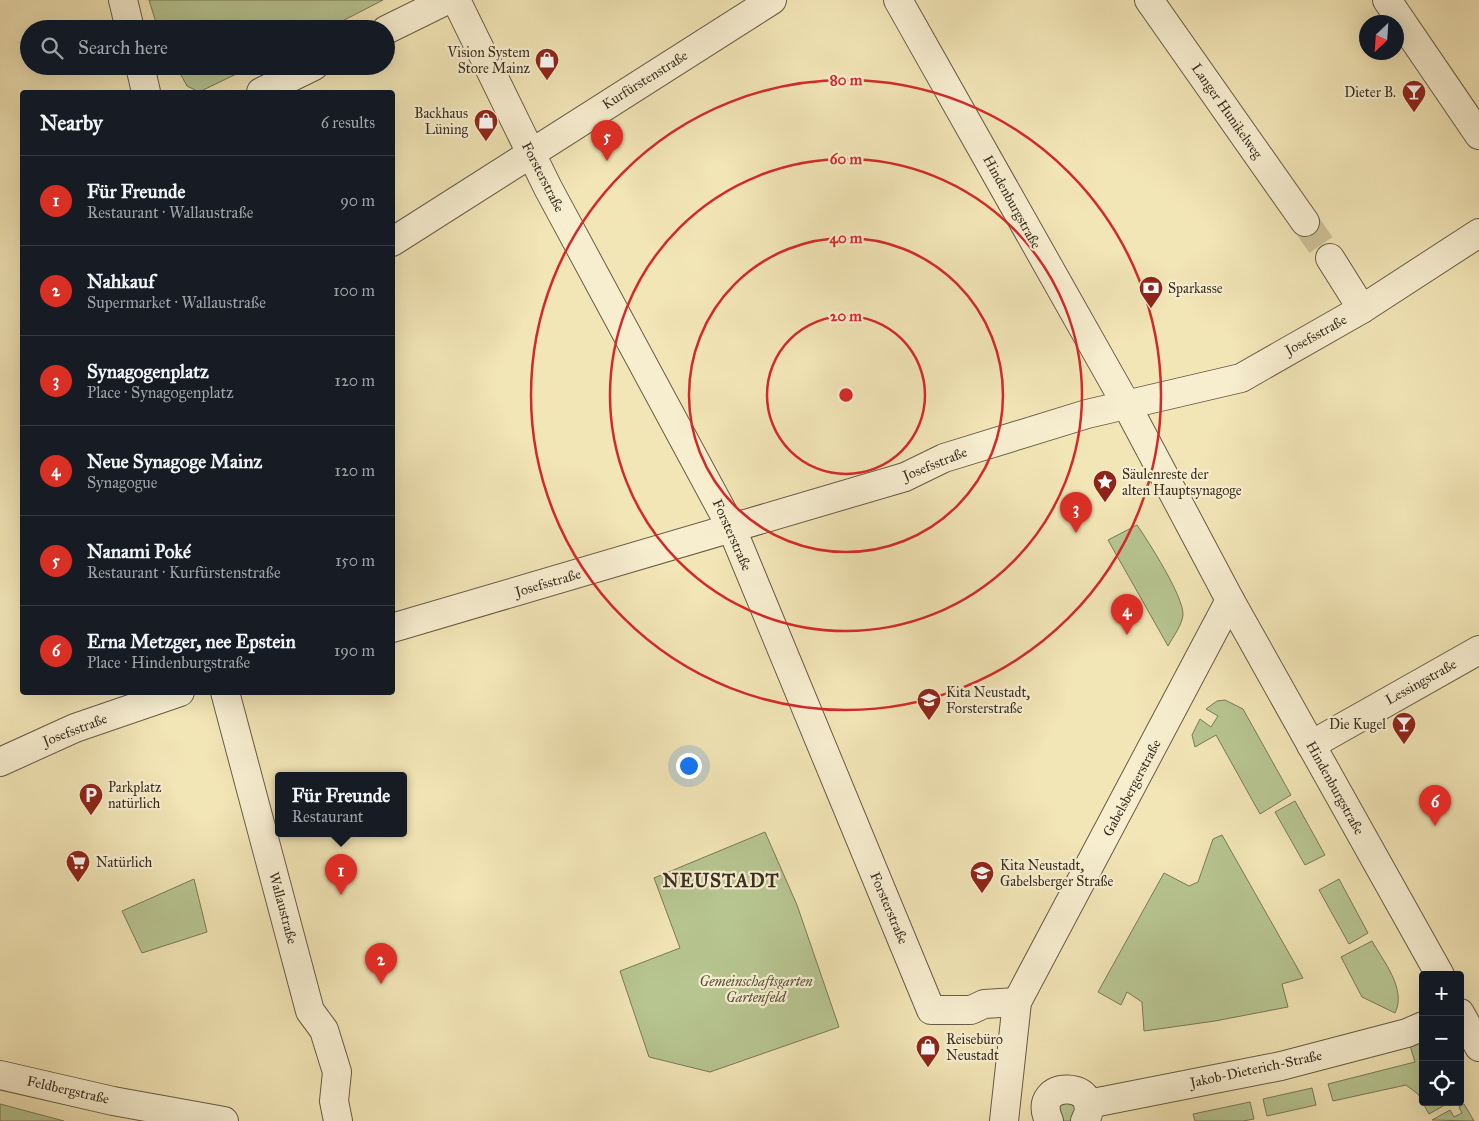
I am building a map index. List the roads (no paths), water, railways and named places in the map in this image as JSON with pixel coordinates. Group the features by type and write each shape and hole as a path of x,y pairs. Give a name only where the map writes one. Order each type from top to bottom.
{"street":[{"path":"124,0 128,20"},
{"path":"395,26 447,0"},
{"name":"Forsterstraße","path":"456,0 531,154 732,529 931,1010 971,1010 984,1004 1017,1002"},
{"name":"Kurfürstenstraße","path":"395,240 772,0"},
{"name":"Hindenburgstraße","path":"898,0 1126,404 1230,600 1438,971"},
{"name":"Langer Hunikelweg","path":"1149,0 1305,222"},
{"path":"1387,0 1479,135"},
{"path":"142,75 146,90"},
{"path":"265,90 296,75"},
{"name":"Josefsstraße","path":"395,627 905,477 944,458 1126,404 1241,378 1362,309 1479,233"},
{"path":"1330,258 1362,309"},
{"name":"Gabelsbergerstraße","path":"1004,1121 1017,1002 1230,600"},
{"name":"Lessingstraße","path":"1311,745 1479,650"},
{"name":"Josefsstraße","path":"0,762 75,728 171,695"},
{"name":"Wallaustraße","path":"226,695 310,1011 324,1030 337,1072 334,1101 338,1121"},
{"name":"Jakob-Dieterich-Straße","path":"1050,1121 1046,1104 1055,1092 1063,1088 1078,1091 1086,1112 1281,1066 1407,1033 1419,1028"},
{"name":"Feldbergstraße","path":"0,1075 113,1101 224,1121"}],"tunnel":[{"path":"1305,222 1330,258"}],"place":[{"name":"Vision System Store Mainz","path":"547,81"},
{"name":"Dieter B.","path":"1414,113"},
{"name":"Backhaus Lüning","path":"486,142"},
{"name":"Nanami Poké","path":"607,161"},
{"name":"Sparkasse","path":"1151,309"},
{"name":"Säulenreste der alten Hauptsynagoge","path":"1105,503"},
{"name":"Synagogenplatz","path":"1076,533"},
{"name":"Neue Synagoge Mainz","path":"1127,635"},
{"name":"Kita Neustadt, Forsterstraße","path":"929,721"},
{"name":"Die Kugel","path":"1404,745"},
{"name":"Parkplatz natürlich","path":"91,816"},
{"name":"Erna Metzger, nee Epstein","path":"1435,826"},
{"name":"Natürlich","path":"78,883"},
{"name":"Kita Neustadt, Gabelsberger Straße","path":"982,894"},
{"name":"Für Freunde","path":"341,895"},
{"name":"Nahkauf","path":"381,984"},
{"name":"Reisebüro Neustadt","path":"928,1068"}],"district":[{"name":"NEUSTADT","path":"721,880"}],"park label":[{"name":"Gemeinschaftsgarten Gartenfeld","path":"756,990"}]}
